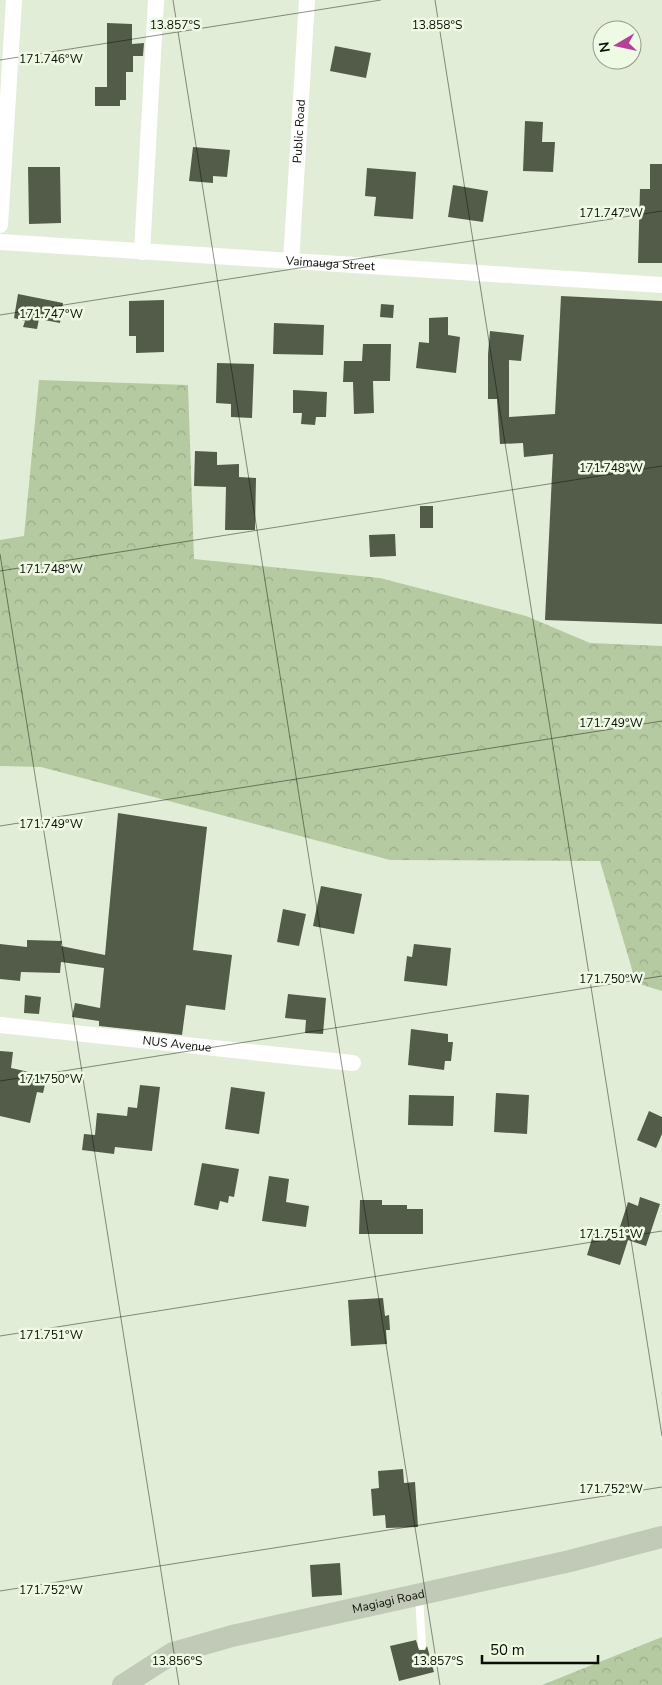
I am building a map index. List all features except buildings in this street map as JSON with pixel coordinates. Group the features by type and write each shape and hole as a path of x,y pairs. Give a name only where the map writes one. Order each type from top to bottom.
{"street":[{"path":"0,225 14,0"},
{"path":"142,252 156,0"},
{"name":"Public Road","path":"292,262 307,0"},
{"name":"Vaimauga Street","path":"0,242 662,285"},
{"name":"NUS Avenue","path":"0,1025 353,1063"},
{"name":"Magiagi Road","path":"123,1685 174,1653 232,1636 570,1562 662,1537"}],"lane":[{"path":"419,1595 422,1645"}],"green space":[{"path":"39,380 188,385 194,559 380,578 526,616 590,643 662,646 662,991 636,983 600,861 390,860 41,767 0,766 0,540 24,536"},
{"path":"662,1637 662,1685 542,1685"}]}
